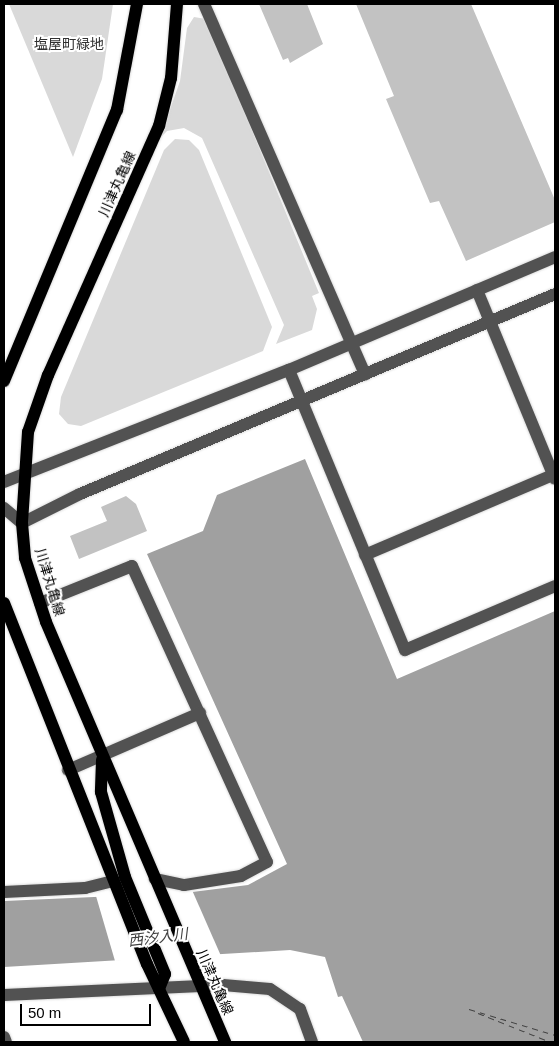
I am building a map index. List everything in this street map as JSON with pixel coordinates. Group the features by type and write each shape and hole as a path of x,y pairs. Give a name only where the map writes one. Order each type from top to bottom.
{"main road":[{"path":"4,381 117,110 137,4"},
{"name":"川津丸亀線","path":"177,4 170,78 159,126 48,375 28,432 22,475 22,523 25,558 40,604 102,755 225,1042"},
{"path":"4,603 68,770 118,883 165,974 158,988"},
{"path":"102,755 101,792 118,883 147,964 184,1042"}],"street":[{"path":"204,4 365,374"},
{"path":"4,482 289,370 555,257"},
{"path":"365,555 555,476 477,290"},
{"path":"4,508 22,523 80,494 555,294"},
{"path":"289,370 405,650 555,586"},
{"path":"40,604 132,566 267,862 241,876 184,885 155,879"},
{"path":"68,770 200,713"},
{"path":"4,892 85,888 118,883"},
{"path":"4,995 158,988 254,987 282,994 300,1009 312,1042"},
{"path":"4,1037 6,1042"}],"green space":[{"name":"塩屋町緑地","path":"9,4 113,4 102,79 73,157"},
{"path":"194,17 206,19 319,293 312,296 317,309 312,330 276,344 284,325 202,138 184,128 167,131 160,138 180,81 187,28"},
{"path":"175,139 189,140 199,150 272,327 263,351 81,426 68,424 59,414 61,397 164,150"}],"water":[{"name":"西汐入川","path":"305,459 397,679 555,611 555,1042 363,1042 342,996 338,997 325,957 290,950 4,967 4,901 184,893 248,885 287,864 147,554 203,531 217,495"}],"pier":[{"path":"192,890 221,956 115,961 96,896"}],"building":[{"path":"259,4 307,4 323,44 290,63 288,58 283,60"},
{"path":"356,4 471,4 555,200 555,222 466,261 439,201 430,203 386,99 394,96"},
{"path":"126,496 136,504 147,531 79,559 70,536 107,521 101,507"}],"ferry route":[{"path":"469,1009 555,1035"},
{"path":"478,1013 551,1042"}]}
